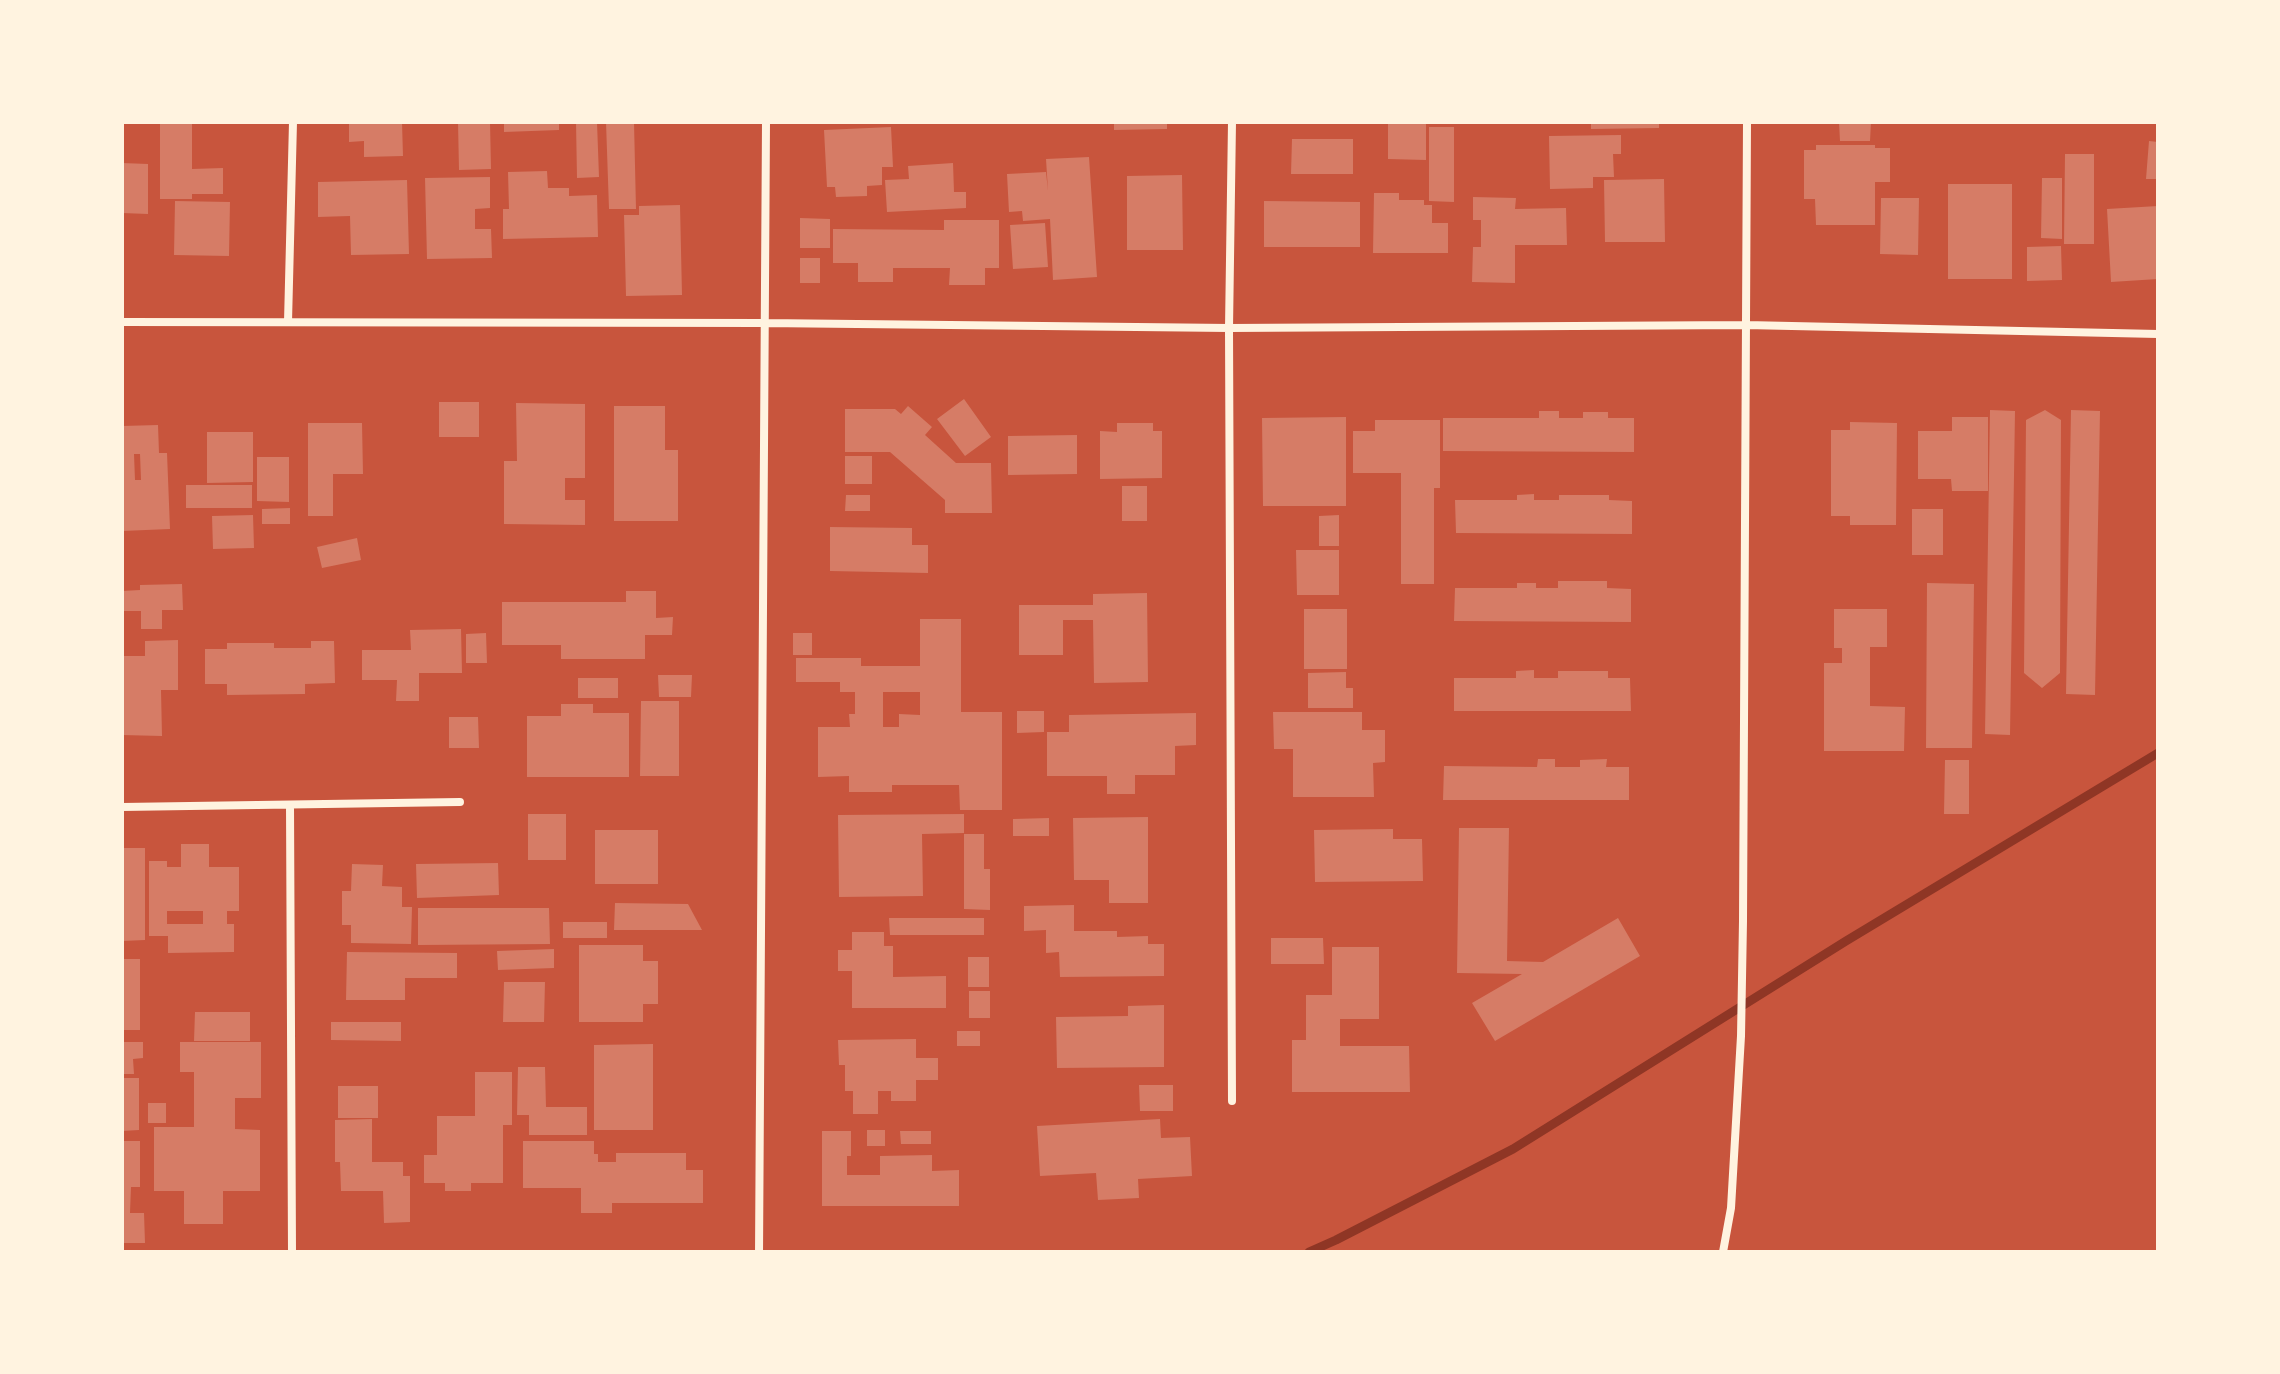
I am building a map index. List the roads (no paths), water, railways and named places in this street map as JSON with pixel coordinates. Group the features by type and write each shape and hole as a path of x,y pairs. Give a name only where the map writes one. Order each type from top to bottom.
{"street":[{"path":"288,322 293,122"},
{"path":"759,1252 766,122"},
{"path":"1232,122 1229,328 1232,1101"},
{"path":"1723,1252 1731,1208 1741,1036 1747,122"},
{"path":"122,322 764,323 1229,328 1746,325 2158,334"},
{"path":"122,807 460,802"},
{"path":"290,805 292,1252"}],"waterway":[{"path":"1309,1252 1513,1149 1846,941 2158,753"}]}
